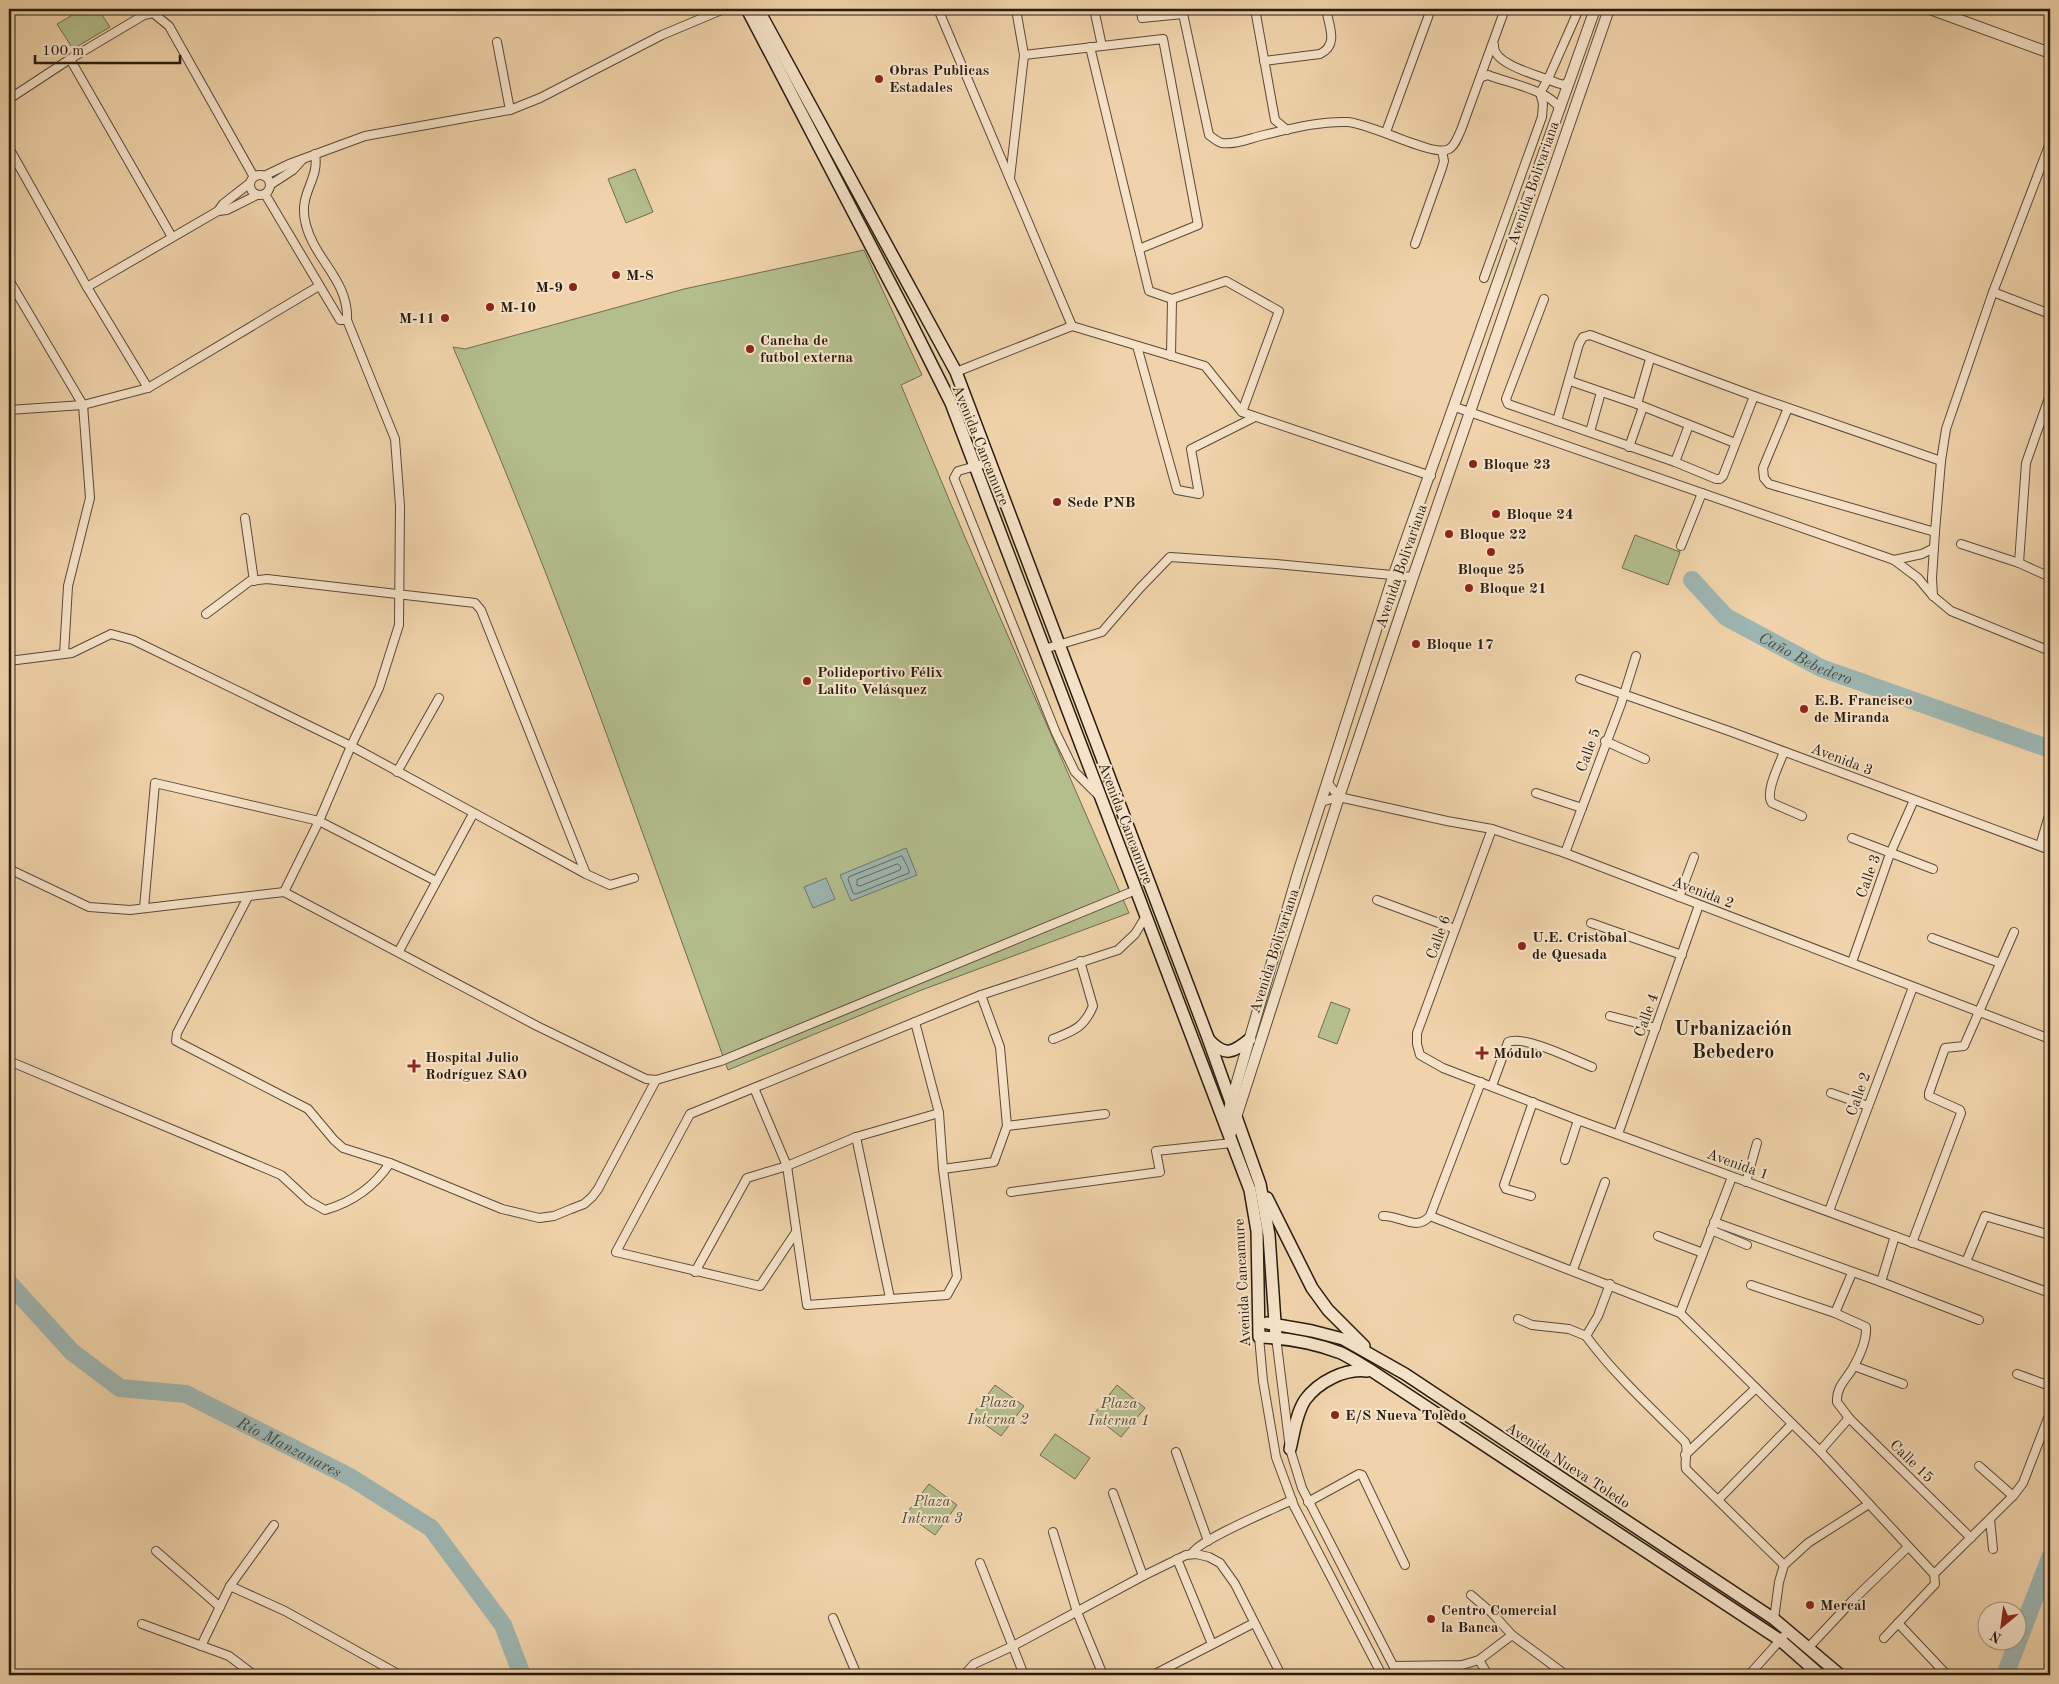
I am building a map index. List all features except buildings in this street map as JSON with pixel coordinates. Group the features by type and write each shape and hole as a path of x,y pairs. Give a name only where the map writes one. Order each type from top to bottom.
{"main road":[{"name":"Avenida Cancamure","path":"747,9 951,403 1250,1190 1257,1231 1259,1337"},
{"name":"Avenida Cancamure","path":"758,9 956,372 1208,1038 1260,1184 1269,1235 1276,1338"},
{"path":"1208,1038 1222,1050 1229,1052 1241,1047 1250,1039"},
{"path":"1260,1184 1312,1288 1328,1310 1372,1354"},
{"name":"Avenida Nueva Toledo","path":"1259,1322 1312,1331 1343,1339 1405,1374 1774,1619 1840,1675"},
{"name":"Avenida Nueva Toledo","path":"1259,1337 1309,1344 1341,1354 1372,1371 1780,1640 1820,1675"},
{"path":"1290,1449 1298,1416 1305,1400 1314,1391 1338,1375 1356,1369 1372,1371"}],"street":[{"path":"218,211 223,204 252,180 289,164 365,136 510,110 540,98 662,35 724,9"},
{"path":"938,9 1072,326"},
{"path":"1010,178 1024,55 1016,9"},
{"path":"1094,9 1102,46"},
{"path":"1141,9 1142,18 1183,12 1209,135 1223,143 1329,122 1349,122 1386,132 1426,148 1442,152 1453,146 1482,77 1506,9"},
{"path":"1255,9 1275,120 1287,130"},
{"path":"1264,61 1320,54 1328,50 1332,44 1326,9"},
{"path":"1386,132 1431,9"},
{"path":"1484,278 1542,117 1543,104 1540,93 1579,9"},
{"name":"Avenida Bolivariana","path":"1225,1123 1298,873 1394,574 1431,476 1595,9"},
{"name":"Avenida Bolivariana","path":"1231,1139 1338,797 1609,9"},
{"path":"1930,9 1956,13 2050,53"},
{"path":"9,99 70,58 144,15 153,13 168,26 252,180 251,190 261,194 340,320 347,320"},
{"path":"1024,55 1163,39 1198,225 1139,249"},
{"path":"496,42 510,110"},
{"path":"1494,42 1493,49 1499,59 1564,84 1570,80"},
{"path":"1090,47 1149,291 1172,299 1226,281 1279,311 1242,412"},
{"path":"70,58 172,237"},
{"path":"1482,77 1488,75 1540,93 1553,99 1560,109"},
{"path":"1267,134 1275,120"},
{"path":"9,148 87,287 148,388"},
{"path":"1933,596 1932,578 1935,532 1941,460 1946,429 1993,292 2050,148"},
{"path":"1416,244 1444,161 1442,152"},
{"path":"284,892 319,821 351,746 379,688 399,625 400,506 395,439 347,320 348,310 344,295 307,230 304,215 304,199 317,164 316,154"},
{"path":"270,185 293,170 302,160"},
{"path":"87,287 218,211 227,210 268,191 269,180 264,176"},
{"path":"9,280 83,405 90,498 68,586 64,654"},
{"path":"9,410 83,405 148,388 319,286"},
{"path":"1993,292 2050,314"},
{"path":"1171,356 1172,299"},
{"path":"1544,299 1506,399 1508,404 1675,462 1716,480 1720,479 1754,396"},
{"path":"908,317 922,310"},
{"path":"956,372 1072,326 1205,366 1242,412 1431,476"},
{"path":"1557,421 1570,381 1579,344 1583,337 1590,335 1650,359 1941,460"},
{"path":"1137,346 1178,490 1199,494 1191,449 1256,417"},
{"path":"1629,447 1650,359"},
{"path":"1570,381 1735,443"},
{"path":"1590,432 1601,392"},
{"path":"2019,563 2026,463 2050,395"},
{"path":"1455,407 1894,560 1918,578 1933,596 1951,611 2050,651"},
{"path":"1788,408 1763,468 1764,478 1769,484 1935,532"},
{"path":"1675,462 1689,425"},
{"path":"990,462 958,470 954,478 1056,733 1075,772 1101,797"},
{"path":"1681,546 1702,493"},
{"path":"244,518 254,581"},
{"path":"1960,544 2019,563 2050,577"},
{"path":"1894,560 1922,554 1934,548"},
{"path":"1044,649 1102,632 1170,557 1413,577"},
{"path":"206,614 226,597 250,581 267,579 399,593 475,604 480,610 586,874"},
{"path":"9,661 72,653 111,634 133,640 351,746 586,874 610,885 634,878"},
{"name":"Calle 5","path":"1565,853 1636,656"},
{"name":"Avenida 3","path":"1580,679 1624,693 2050,850"},
{"path":"397,772 439,698"},
{"path":"1605,741 1644,759"},
{"path":"1784,752 1770,790 1769,799 1772,803 1802,816"},
{"path":"1321,802 1338,797 1327,782"},
{"path":"144,908 155,783 319,821 436,881"},
{"path":"1536,793 1582,808"},
{"name":"Avenida 2","path":"1338,797 1492,829 1565,853 2050,1039"},
{"name":"Calle 3","path":"1852,962 1890,854 1914,800"},
{"path":"2040,846 2050,812"},
{"path":"399,951 473,814"},
{"path":"1113,829 1127,825"},
{"name":"Calle 6","path":"1420,1055 1418,1033 1492,829"},
{"path":"1852,838 1933,869"},
{"path":"1679,897 1694,857"},
{"path":"9,872 90,908 130,910 284,892 399,951 537,1026 638,1075 656,1080 721,1061 1136,890"},
{"path":"248,897 177,1033 176,1041 308,1109 334,1140 344,1148 390,1163 502,1209 539,1218 554,1216 584,1204 598,1189 656,1080"},
{"path":"1377,900 1456,929"},
{"name":"Calle 4","path":"1618,1134 1699,905"},
{"path":"796,1232 760,1286 616,1252 690,1114 981,995 1118,950 1135,934 1146,916"},
{"path":"1591,923 1682,955"},
{"path":"1912,1243 1962,1113 1960,1110 1929,1096 1928,1093 1945,1048 1964,1046 2014,932"},
{"path":"1932,938 2000,963"},
{"path":"1053,1039 1079,1028 1087,1018 1092,1006 1080,962"},
{"name":"Calle 2","path":"1829,1211 1913,987"},
{"path":"943,1169 994,1162 1007,1126 1000,1047 981,995"},
{"path":"1610,1016 1656,1028"},
{"path":"754,1088 787,1166 807,1305 947,1295 957,1277 943,1169 939,1113 915,1022"},
{"path":"1492,1086 1508,1042 1513,1040 1530,1043 1592,1067"},
{"name":"Avenida 1","path":"1420,1055 1443,1068 1578,1120 2050,1293"},
{"path":"9,1060 281,1175 309,1202 325,1210 360,1195 382,1176 390,1163"},
{"path":"1383,1216 1392,1216 1415,1224 1424,1222 1430,1216 1481,1082"},
{"path":"1831,1093 1868,1106"},
{"path":"1532,1196 1506,1189 1504,1185 1533,1102"},
{"path":"695,1272 747,1178 787,1166 856,1137 939,1113"},
{"path":"1007,1126 1106,1114"},
{"path":"1565,1160 1578,1120"},
{"path":"856,1137 890,1298"},
{"path":"1011,1192 1160,1172 1156,1151 1231,1139"},
{"path":"1746,1182 1757,1142"},
{"path":"1680,1313 1732,1177"},
{"path":"1573,1270 1605,1182"},
{"path":"1430,1216 1610,1284 1680,1313 1820,1451 1934,1574 1935,1584 1884,1638"},
{"path":"1966,1262 1985,1216 2050,1235"},
{"path":"1712,1226 1747,1244"},
{"path":"1712,1226 1881,1282 1979,1320"},
{"path":"1658,1236 1703,1253"},
{"path":"1881,1282 1894,1236"},
{"path":"1835,1313 1852,1273"},
{"path":"1586,1336 1598,1316 1610,1284"},
{"path":"1751,1285 1835,1313 1866,1327 1866,1334 1854,1366 1903,1384"},
{"path":"1518,1319 1532,1325 1569,1329 1586,1336 1598,1353 1630,1388 1685,1442 1687,1446 1684,1460 1686,1469 1784,1565"},
{"name":"Avenida Cancamure","path":"1259,1337 1263,1381 1276,1457 1292,1500 1382,1675"},
{"name":"Avenida Cancamure","path":"1276,1338 1290,1449 1308,1502 1398,1675"},
{"name":"Calle 15","path":"1854,1366 1838,1388 1837,1402 1849,1418 1971,1538"},
{"path":"2017,1374 2050,1386"},
{"path":"1685,1455 1756,1388"},
{"path":"1934,1574 2013,1496 2023,1483 2050,1413"},
{"path":"1820,1451 1849,1418"},
{"path":"1718,1500 1792,1424"},
{"path":"1176,1452 1208,1541"},
{"path":"1979,1466 2013,1496"},
{"path":"1308,1502 1359,1474 1362,1475 1405,1565"},
{"path":"1113,1492 1143,1576"},
{"path":"1192,1554 1195,1548 1292,1500"},
{"path":"1774,1619 1779,1582 1784,1565 1808,1543 1869,1504"},
{"path":"1990,1519 1993,1549"},
{"path":"201,1646 230,1586 274,1525"},
{"path":"1053,1532 1077,1612 1103,1675"},
{"path":"1809,1647 1908,1546"},
{"path":"156,1551 220,1606"},
{"path":"964,1675 974,1664 1013,1646 1143,1576 1192,1554 1209,1557 1220,1563 1235,1584 1281,1675"},
{"path":"1177,1560 1212,1644"},
{"path":"980,1563 1024,1675"},
{"path":"230,1586 284,1611 400,1675"},
{"path":"1471,1595 1492,1613 1512,1635 1566,1675"},
{"path":"833,1618 857,1675"},
{"path":"1153,1675 1254,1623"},
{"path":"142,1624 229,1656 254,1675"},
{"path":"1898,1624 1947,1675"},
{"path":"1749,1675 1789,1630"},
{"path":"1394,1666 1462,1665 1479,1660 1512,1635"},
{"path":"1479,1660 1488,1675"}],"green space":[{"path":"83,9 98,9 110,27 73,49 57,24"},
{"path":"635,169 653,212 626,223 608,179"},
{"name":"Polideportivo Félix Lalito Velásquez","path":"864,250 922,375 901,385 964,535 1129,913 919,991 728,1070 562,615 491,436 453,347 465,349 684,289"},
{"path":"1635,535 1680,552 1668,585 1622,568"},
{"path":"1331,1002 1350,1009 1337,1044 1318,1037"},
{"name":"Plaza Interna 2","path":"995,1385 1024,1406 1001,1436 972,1415"},
{"name":"Plaza Interna 1","path":"1117,1385 1145,1408 1121,1437 1093,1415"},
{"path":"1055,1434 1090,1458 1075,1479 1040,1455"},
{"name":"Plaza Interna 3","path":"929,1484 957,1505 935,1535 906,1514"}],"water":[{"path":"906,848 917,875 851,901 840,875"},
{"path":"826,878 835,899 813,908 804,887"}],"waterway":[{"name":"Caño Bebedero","path":"1692,580 1726,617 1821,668 2050,749"},
{"name":"Río Manzanares","path":"9,1283 72,1352 120,1388 186,1394 350,1477 431,1528 503,1625 522,1675"},
{"name":"Caño Bebedero","path":"2005,1675 2050,1558"}],"place":[{"name":"Obras Publicas Estadales","path":"879,79"},
{"name":"M-8","path":"616,275"},
{"name":"M-9","path":"573,287"},
{"name":"M-10","path":"490,307"},
{"name":"M-11","path":"445,318"},
{"name":"Cancha de futbol externa","path":"750,349"},
{"name":"Bloque 23","path":"1473,464"},
{"name":"Sede PNB","path":"1057,502"},
{"name":"Bloque 24","path":"1496,514"},
{"name":"Bloque 22","path":"1449,534"},
{"name":"Bloque 25","path":"1491,552"},
{"name":"Bloque 21","path":"1469,588"},
{"name":"Bloque 17","path":"1416,644"},
{"name":"Polideportivo Félix Lalito Velásquez","path":"807,681"},
{"name":"E.B. Francisco de Miranda","path":"1804,709"},
{"name":"U.E. Cristobal de Quesada","path":"1522,946"},
{"name":"Módulo","path":"1482,1053"},
{"name":"Hospital Julio Rodríguez SAO","path":"414,1066"},
{"name":"E/S Nueva Toledo","path":"1335,1415"},
{"name":"Mercal","path":"1810,1605"},
{"name":"Centro Comercial la Banca","path":"1431,1619"}],"district":[{"name":"Urbanización Bebedero","path":"1733,1040"}]}
